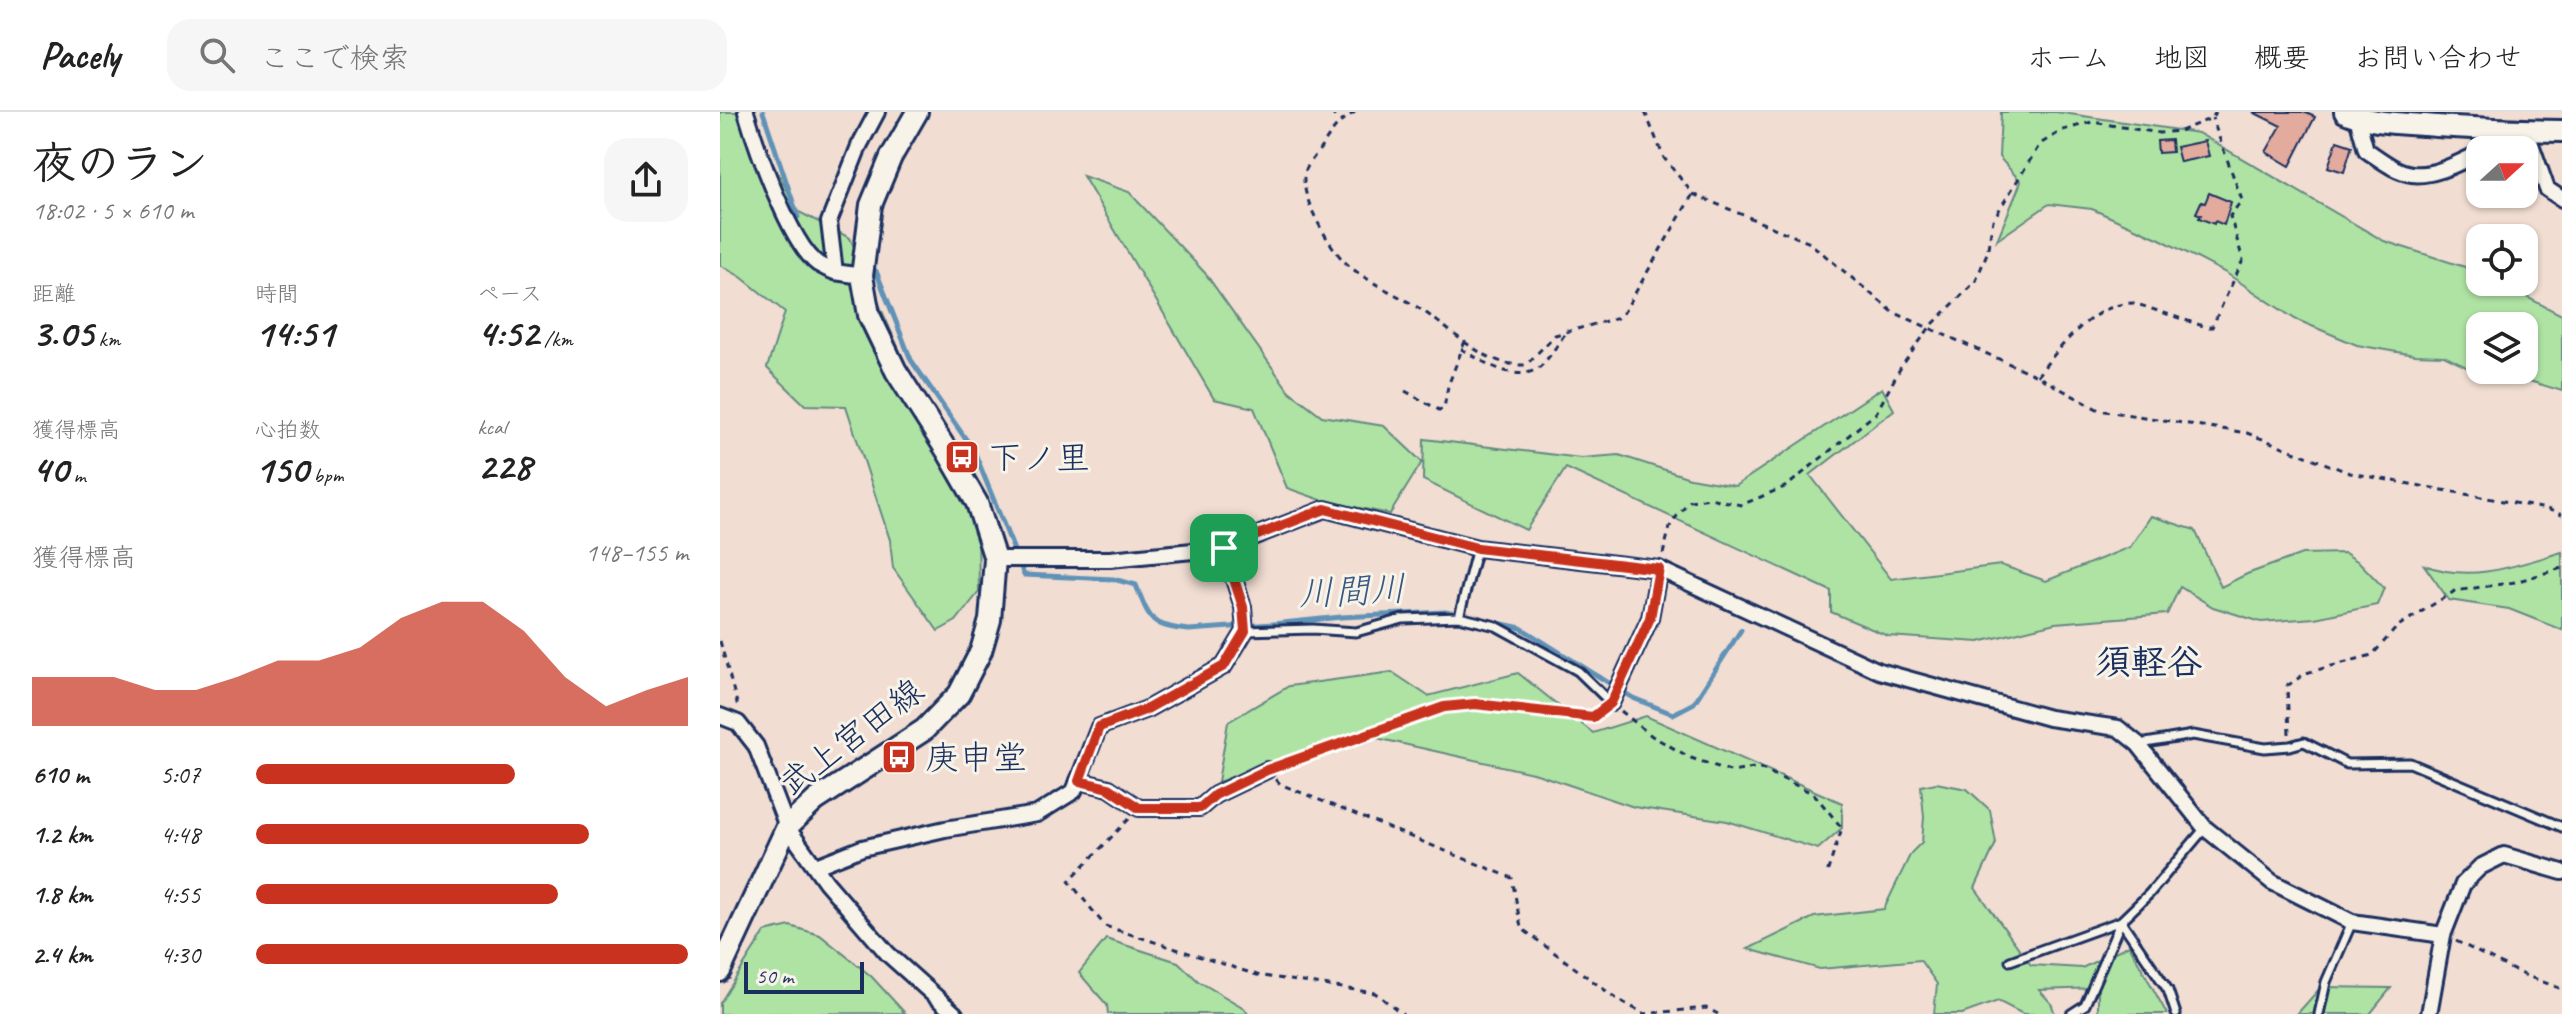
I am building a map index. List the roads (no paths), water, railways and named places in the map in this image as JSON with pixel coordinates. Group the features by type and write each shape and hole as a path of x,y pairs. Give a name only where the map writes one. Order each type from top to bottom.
{"main road":[{"name":"武上宮田線","path":"720,971 787,827 816,800 924,730 959,694 981,651 990,620 995,559 977,503 896,371 869,315 862,276 871,205 891,157 917,112"},
{"path":"2351,114 2466,139"},
{"path":"2509,136 2526,130 2562,131"}],"street":[{"path":"746,112 772,187 797,236 816,263 835,272 862,276"},
{"path":"835,272 829,222 859,146 877,112"},
{"path":"2351,114 2366,150 2397,169 2414,175 2449,167 2466,156"},
{"path":"2526,130 2547,189 2562,199"},
{"path":"995,559 1110,559 1224,548 1325,509 1477,548 1659,569 1879,671 2049,718 2118,728 2138,744 2205,828 2272,882 2352,922 2443,935"},
{"path":"816,866 862,848 945,829 1037,814 1074,791 1099,727 1147,709 1224,666 1245,631 1243,607 1224,548"},
{"path":"1611,703 1650,618 1659,569"},
{"path":"726,720 756,746 787,827 826,882 888,954 955,1014"},
{"path":"1079,781 1109,788 1139,808 1200,808 1215,795 1267,770"},
{"path":"2429,1014 2443,935 2463,884 2480,867 2504,855 2562,872"}],"lane":[{"path":"1459,617 1477,548"},
{"path":"1245,631 1313,629 1356,632 1403,619 1459,617 1496,626 1578,671 1611,703"},
{"path":"2138,744 2193,735 2265,748 2304,742 2347,764 2410,763 2562,827"},
{"path":"2071,1014 2085,1005 2121,921 2149,894 2205,828"},
{"path":"2010,961 2121,921"},
{"path":"2121,921 2168,990 2176,1014"},
{"path":"2319,1014 2326,982 2352,922"}],"waterway":[{"name":"川間川","path":"763,112 798,217"},
{"name":"川間川","path":"876,271 911,360 974,451 1024,575 1113,579 1136,585 1153,619 1166,626 1189,630 1341,617 1445,612 1460,615"},
{"name":"川間川","path":"1489,621 1521,628 1633,698 1673,714 1694,703 1741,630"}],"place":[{"name":"下ノ里","path":"962,457"},
{"name":"庚申堂","path":"899,757"}],"district":[{"name":"須軽谷","path":"2149,662"}]}
